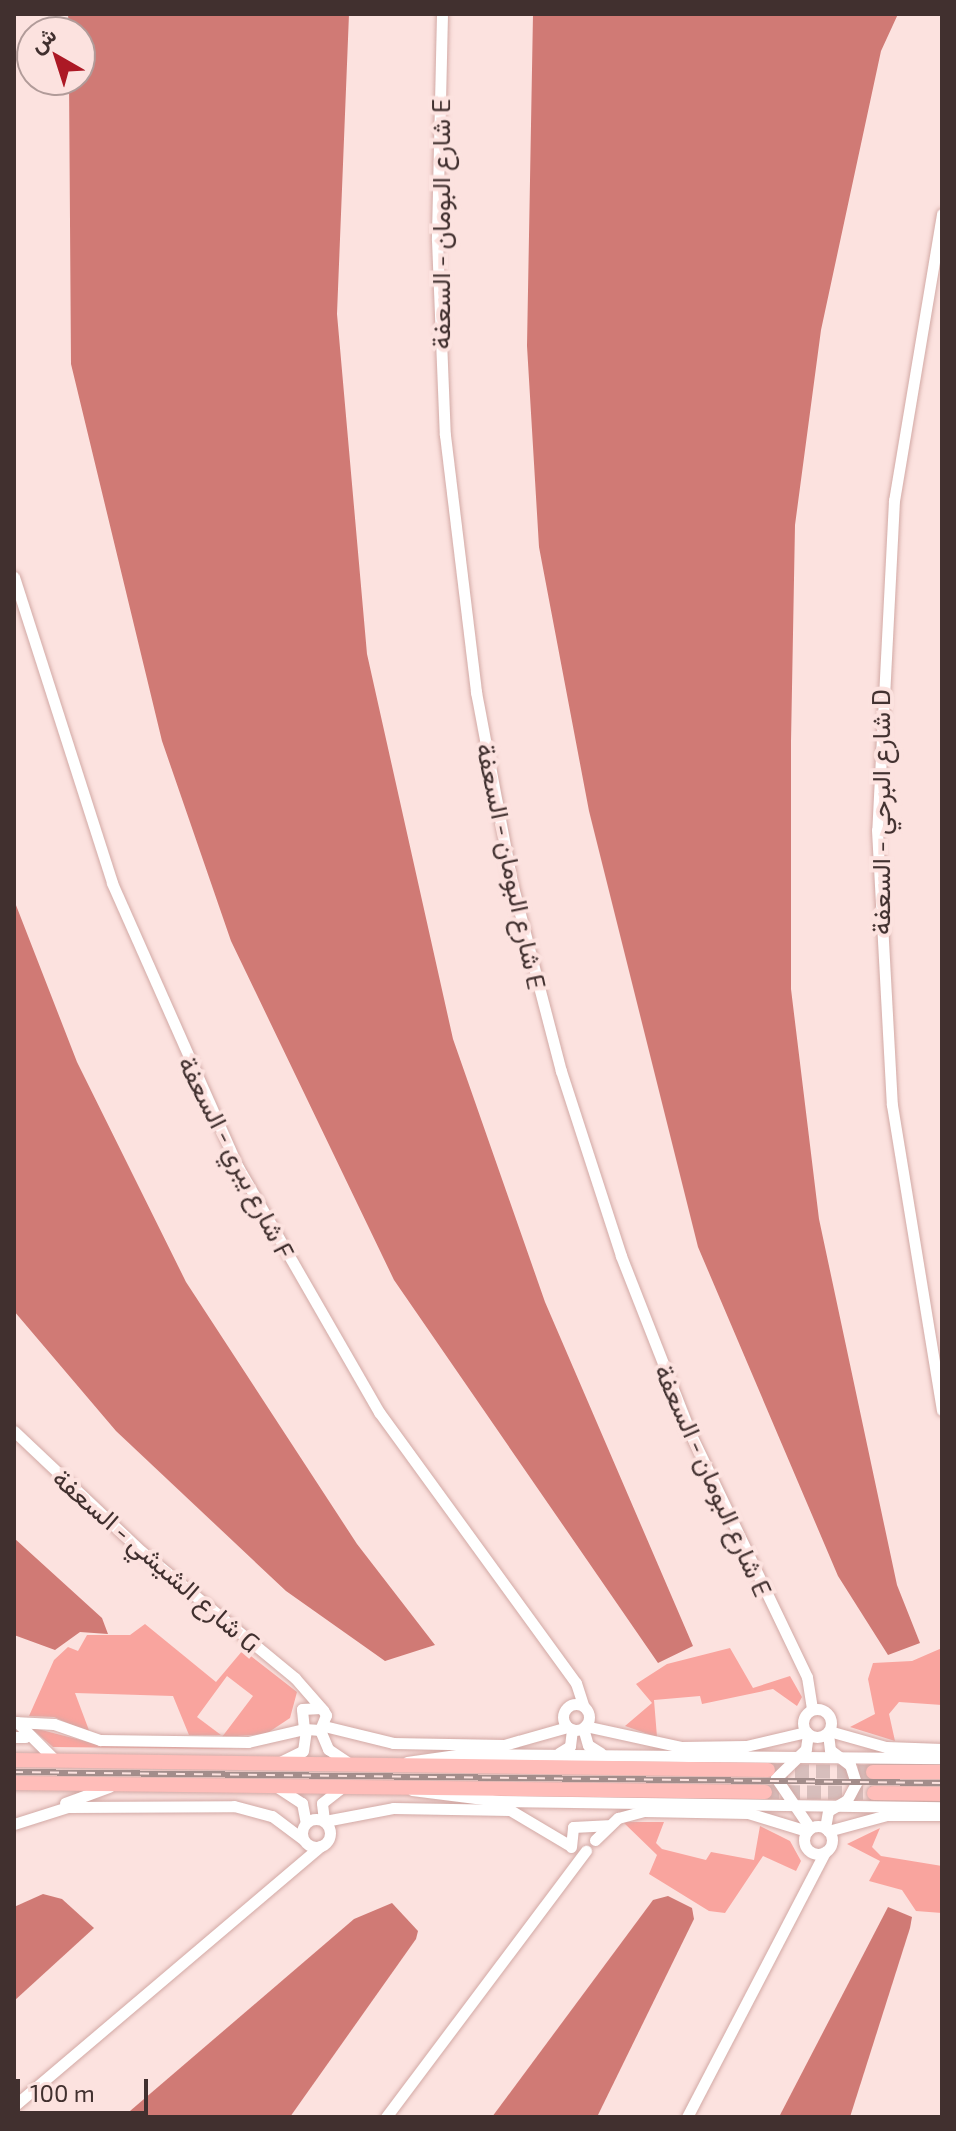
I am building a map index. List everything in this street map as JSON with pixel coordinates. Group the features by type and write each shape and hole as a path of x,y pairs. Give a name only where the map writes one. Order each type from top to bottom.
{"main road":[{"path":"14,1760 768,1770"},
{"path":"873,1772 942,1772"},
{"path":"14,1783 765,1792"},
{"path":"874,1793 942,1794"}],"street":[{"name":"شارع البومان - السعفة E","path":"442,14 437,240 446,447 474,679 509,870 564,1084 625,1268 718,1496 829,1724 828,1746 840,1757"},
{"name":"شارع البرحي - السعفة D","path":"942,214 894,500 877,830 892,1105 942,1410"},
{"name":"شارع يبري - السعفة F","path":"14,577 108,871 238,1167 386,1423 572,1679 577,1718"},
{"name":"شارع الشيشي - السعفة G","path":"14,1431 141,1551 302,1686 323,1710 344,1727"},
{"name":"شارع البومان - السعفة E","path":"804,1670 807,1733"},
{"path":"278,1764 303,1751 302,1686"},
{"path":"276,1734 302,1711 323,1710 322,1728 328,1749 351,1765"},
{"path":"785,1735 808,1715 886,1747 942,1749"},
{"path":"15,1722 54,1724 100,1740 241,1742 276,1734 344,1727 403,1744 511,1744 577,1718 672,1747 735,1747 807,1733 829,1724"},
{"path":"559,1753 570,1746 577,1718"},
{"path":"577,1718 591,1749 610,1755"},
{"path":"15,1722 19,1737 51,1761"},
{"path":"15,1722 51,1761"},
{"path":"807,1733 798,1756 776,1778 793,1804 808,1838 810,1879"},
{"path":"398,1765 450,1754 942,1758"},
{"path":"687,2117 810,1879 828,1838 835,1806 856,1783 840,1757"},
{"path":"14,1824 115,1785"},
{"path":"277,1787 302,1803 305,1823 299,1865"},
{"path":"330,1835 324,1821 322,1803 341,1788"},
{"path":"408,1788 442,1799 942,1807"},
{"path":"557,1802 570,1816 568,1876"},
{"path":"386,2117 586,1851 591,1832 589,1803"},
{"path":"53,1808 234,1806 283,1821 305,1823 393,1808 504,1810 550,1828 591,1832 637,1811 741,1813 787,1827 808,1838 828,1838 852,1824 887,1815 942,1815"},
{"path":"14,1814 31,1817"},
{"path":"14,2106 299,1865 351,1817"},
{"path":"283,1821 304,1841 321,1846"},
{"path":"550,1828 570,1846 586,1851"},
{"path":"808,1838 828,1838"}],"shaded area":[{"path":"349,14 337,314 367,654 453,1039 545,1302 693,1646 658,1663 394,1280 231,941 162,741 71,364 69,96 96,96 96,16 68,16"},
{"path":"533,14 898,14 881,51 821,330 795,525 791,742 791,989 819,1219 897,1585 920,1643 888,1655 838,1576 698,1247 589,811 539,547 527,346"},
{"path":"14,900 77,1062 186,1282 357,1544 435,1645 385,1661 286,1591 116,1431 14,1311"},
{"path":"14,1538 102,1618 108,1634 80,1632 55,1650 14,1635"},
{"path":"145,1624 216,1682 243,1650 297,1692 290,1718 266,1734 222,1737 253,1696 227,1676 197,1717 221,1735 189,1735 173,1696 75,1693 90,1733 54,1717 29,1716 54,1660 68,1647 78,1651 87,1635 130,1635"},
{"path":"730,1648 753,1688 790,1676 802,1697 797,1706 773,1689 702,1704 700,1696 654,1700 657,1737 625,1726 652,1703 636,1684 667,1664"},
{"path":"942,1648 942,1705 899,1702 889,1714 895,1741 850,1727 875,1714 868,1679 873,1663 912,1661"},
{"path":"30,1727 96,1744 237,1749 53,1747"},
{"path":"623,1822 664,1822 656,1843 662,1849 706,1860 711,1852 754,1860 760,1826 790,1841 801,1861 796,1871 763,1856 725,1913 709,1911 649,1874 657,1855"},
{"path":"880,1828 872,1847 881,1856 942,1866 942,1913 916,1911 902,1890 869,1881 880,1861 847,1844"},
{"path":"43,1894 62,1899 94,1928 14,2001 14,1907"},
{"path":"668,1896 692,1908 694,1919 597,2117 492,2117 653,1900"},
{"path":"392,1903 418,1931 416,1939 290,2117 123,2117 354,1919"},
{"path":"888,1907 912,1917 850,2117 779,2117"}],"tunnel":[{"path":"774,1771 873,1772"},
{"path":"765,1792 874,1793"}],"railway":[{"path":"14,1772 942,1783"}]}
